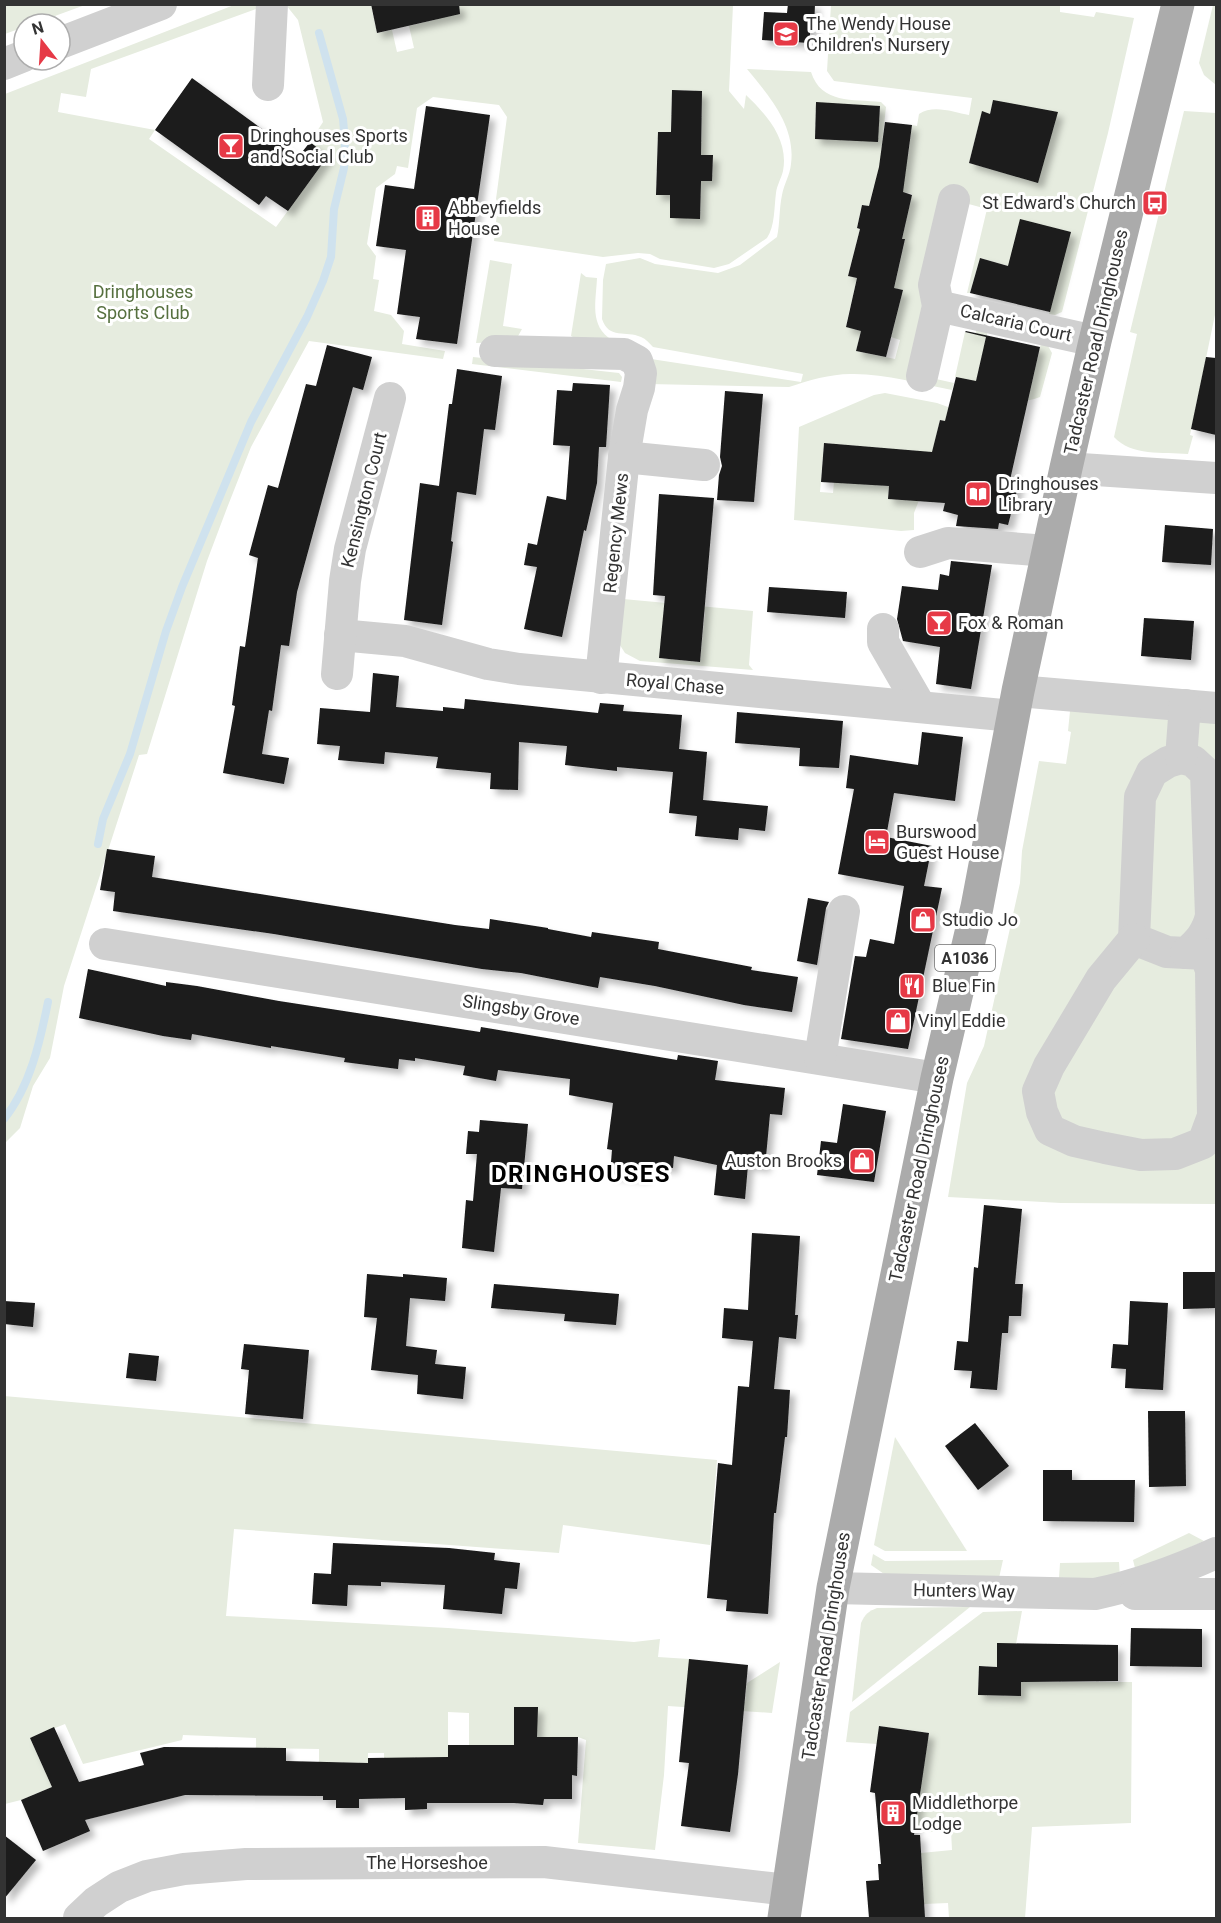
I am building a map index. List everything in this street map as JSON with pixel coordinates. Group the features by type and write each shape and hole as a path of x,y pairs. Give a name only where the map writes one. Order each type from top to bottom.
{"main road":[{"name":"Tadcaster Road Dringhouses","path":"786,1904 833,1588 938,1078 977,907 1047,551 1095,341 1178,4"}],"street":[{"path":"72,38 161,4"},
{"path":"268,85 272,4"},
{"name":"Calcaria Court","path":"922,376 938,306 934,285 954,200"},
{"name":"Calcaria Court","path":"938,306 1095,341"},
{"name":"Regency Mews","path":"495,351 624,354 637,361 641,373 624,457 601,678"},
{"name":"Kensington Court","path":"337,674 350,549 390,399"},
{"path":"624,457 704,465"},
{"path":"1066,468 1216,478"},
{"path":"920,552 948,543 1047,551"},
{"path":"882,629 882,642 920,706"},
{"name":"Royal Chase","path":"340,635 405,641 488,664 519,669 920,706 1185,705 1216,708"},
{"path":"1181,758 1185,705"},
{"path":"1134,939 1167,952 1205,954 1211,970 1213,1116 1203,1143 1175,1154 1141,1155 1074,1141 1050,1130 1042,1112 1038,1090 1049,1066 1101,979 1134,939 1140,798 1152,772 1167,762 1181,758 1193,761 1206,773 1211,905 1208,928 1200,941 1186,952"},
{"path":"820,1058 844,911"},
{"name":"Slingsby Grove","path":"105,944 938,1078"},
{"name":"Hunters Way","path":"1095,1594 1129,1587 1164,1576 1216,1553"},
{"name":"Hunters Way","path":"833,1588 1095,1594 1216,1594"},
{"name":"The Horseshoe","path":"79,1918 96,1902 119,1887 147,1876 184,1869 246,1864 544,1862 786,1904"}],"green space":[{"path":"5,4 85,4 66,12 12,12 12,31 5,34"},
{"path":"1060,4 1060,12 1094,17 1096,12 1134,18 1108,133 1062,312 1055,315 1049,314 1070,232 1008,266 980,258 970,293 967,293 987,209 954,200 909,373 954,383 952,390 866,374 838,375 789,387 649,384 651,359 801,382 803,374 653,347 641,337 609,330 602,319 603,280 606,264 640,258 655,264 718,273 740,265 777,237 782,195 791,164 789,137 779,112 747,69 811,72 822,90 830,95 849,100 881,102 886,107 881,153 908,157 912,125 917,126 919,114 925,111 944,110 969,115 972,98 834,81 827,71 831,5","holes":["993,100 1038,182 969,163 982,112 990,114","816,103 880,106 878,135 871,141 815,139","874,186 912,194 894,288 903,290 891,337 900,340 895,359 856,351 861,331 846,326 857,278 848,276 860,229 857,228 862,205 869,206"]},
{"name":"Dringhouses Sports Club","path":"234,5 261,5 259,8 91,69 86,97 61,93 58,112 155,130 149,139 276,227 328,156 310,142 323,122 298,20 286,5 371,5 377,33 392,30 397,52 414,48 409,26 438,19 435,5 733,5 729,91 744,109 746,95 769,120 783,149 784,160 770,233 767,238 729,264 714,268 660,259 650,254 603,257 494,241 498,203 496,199 507,117 499,105 433,97 417,108 408,168 397,166 395,174 376,188 367,244 376,256 373,279 379,280 374,311 391,315 404,331 402,344 445,351 443,359 309,341 251,447 227,508 207,561 147,754 139,755 64,986 50,1058 33,1086 20,1128 5,1143 5,94 62,72 72,72 72,68","holes":["672,90 702,91 701,155 713,156 712,181 701,181 700,218 670,218 670,195 656,195 658,132 671,132"]},
{"path":"1213,5 1216,5 1216,85 1204,75 1199,63"},
{"path":"1184,111 1216,113 1216,310 1188,454 1138,450 1121,443 1114,437 1137,334 1130,332"},
{"path":"490,260 512,264 503,326 522,329 517,338 504,342 476,343"},
{"path":"581,273 586,277 597,278 595,304 597,320 600,328 612,340 577,339 571,336"},
{"path":"977,328 988,330 974,391 999,397 1000,394 1028,400 1041,343 1048,346 1052,353 1040,397 1031,400 1012,401 965,392 967,380 955,377 965,332 975,334"},
{"path":"473,357 619,373 622,377 621,382 472,364"},
{"path":"885,393 937,403 959,411 989,417 975,471 934,462 914,513 914,530 901,531 794,520 799,427 874,395","holes":["940,420 973,428 969,445 936,438","824,443 916,451 911,500 888,499 889,486 834,482 833,493 820,492"]},
{"path":"623,599 753,611 749,665 753,670 640,661 625,653 618,642","holes":["664,608 705,612 700,662 660,658"]},
{"path":"1070,711 1216,720 1216,1204 1061,1203 948,1197 967,1083 984,1046 1020,883 1022,851 1039,761 1066,764 1071,732 1068,731"},
{"path":"4,1396 717,1460 710,1545 563,1525 559,1553 234,1529 226,1616 448,1628 634,1642 660,1639 658,1657 689,1659 745,1702 747,1683 780,1662 772,1713 668,1706 664,1775 655,1850 578,1843 586,1740 578,1737 537,1737 537,1707 514,1707 514,1746 469,1745 469,1713 448,1712 448,1759 384,1771 384,1753 368,1753 368,1763 319,1762 319,1749 256,1748 256,1738 183,1735 182,1740 83,1764 65,1724 30,1738 52,1787 5,1804"},
{"path":"895,1437 967,1551 885,1551 874,1545"},
{"path":"1189,1533 1204,1541 1136,1572 1133,1560"},
{"path":"873,1554 885,1561 1003,1560 999,1578 890,1578 871,1565"},
{"path":"1119,1562 1120,1578 1059,1578 1060,1563"},
{"path":"970,1607 852,1702 861,1623 868,1613 877,1608"},
{"path":"1022,1611 1016,1644 997,1644 997,1667 979,1666 978,1695 1021,1696 1021,1671 1041,1682 1132,1682 1131,1823 1032,1827 1025,1918 949,1918 948,1903 924,1904 921,1853 952,1850 951,1831 913,1833 929,1733 879,1726 877,1744 846,1742 850,1712 983,1612"}],"building":[{"path":"371,4 459,4 460,14 377,33"},
{"name":"The Wendy House Children's Nursery","path":"788,4 815,4 814,29 810,29 810,43 762,40 764,12 787,13"},
{"name":"Dringhouses Sports and Social Club","path":"192,78 299,156 310,142 328,156 288,211 266,196 259,205 155,130"},
{"path":"672,90 702,91 701,155 713,155 712,181 701,181 700,219 670,218 670,195 656,195 658,132 671,132"},
{"path":"993,100 1058,112 1038,183 969,163 982,111 990,114"},
{"path":"816,102 880,106 878,142 815,139"},
{"name":"Abbeyfields House","path":"426,106 490,115 457,344 416,339 420,317 397,314 406,250 376,246 385,185 414,189"},
{"path":"885,122 912,125 903,192 912,195 894,288 903,290 886,357 856,351 861,331 846,327 857,278 848,276 860,229 857,228 862,205 869,206 879,167"},
{"path":"1020,219 1071,232 1050,312 970,293 980,258 1008,266"},
{"path":"966,331 1040,347 1010,480 1019,483 1008,525 999,523 998,529 956,526 958,515 943,511 945,503 888,499 889,486 821,482 824,443 932,452 940,420 945,421 956,377 976,381 986,337"},
{"path":"327,345 372,357 363,390 353,387 297,592 289,646 281,645 272,711 269,710 262,754 289,758 284,784 223,773 235,706 232,705 240,646 245,647 258,558 249,555 268,485 278,488 306,384 316,386"},
{"path":"1206,357 1216,358 1216,435 1191,429"},
{"path":"457,369 502,376 495,430 484,429 476,495 457,492 442,625 404,620 420,483 439,486 449,404 452,404"},
{"path":"573,383 610,385 606,447 599,447 597,483 586,531 584,530 562,637 524,629 537,567 524,565 528,543 537,545 547,496 566,500 570,446 553,445 557,390 572,391"},
{"path":"725,391 763,394 754,502 717,500 722,466 720,457"},
{"path":"659,494 714,498 700,662 659,658 665,596 653,595"},
{"path":"1165,525 1213,529 1211,565 1162,562"},
{"name":"Fox & Roman","path":"951,561 992,565 971,689 936,684 940,647 903,641 897,619 902,586 938,590 940,574 949,576"},
{"path":"769,587 847,592 845,618 767,612"},
{"path":"1144,618 1194,621 1191,660 1141,656"},
{"path":"373,673 399,676 396,707 443,711 443,707 464,709 465,699 598,713 600,703 624,705 623,711 682,715 679,749 707,752 703,800 768,806 765,831 739,828 738,840 695,836 697,816 669,813 673,772 617,767 617,771 565,765 567,746 519,742 518,790 490,789 491,773 436,768 438,757 385,752 384,764 338,760 340,746 317,744 320,708 370,712"},
{"path":"737,712 843,721 839,768 799,766 800,748 735,743"},
{"path":"922,732 963,737 955,801 894,793 886,837 932,846 924,886 942,888 908,1049 841,1039 855,956 866,957 870,939 894,944 904,886 838,874 854,789 846,788 850,755 918,765"},
{"path":"107,849 155,856 152,877 455,925 489,929 490,919 591,937 592,932 659,942 658,949 752,967 751,970 798,977 792,1012 600,977 598,988 521,973 482,969 274,934 113,911 115,892 100,890"},
{"path":"808,898 829,902 826,908 817,965 797,961"},
{"path":"88,969 166,986 166,982 197,986 480,1032 481,1027 677,1060 678,1055 718,1061 715,1080 785,1088 782,1115 770,1114 765,1167 748,1165 745,1199 714,1195 717,1165 674,1156 673,1168 645,1165 644,1177 610,1174 612,1150 607,1149 613,1103 569,1095 570,1079 498,1070 496,1081 463,1075 465,1066 415,1058 415,1061 399,1059 398,1069 344,1062 345,1058 192,1034 191,1040 163,1036 79,1018"},
{"path":"843,1104 886,1111 874,1182 817,1175 821,1141 837,1143"},
{"path":"480,1120 528,1124 522,1189 501,1188 494,1252 462,1248 466,1200 473,1201 477,1154 466,1154 468,1131 479,1132"},
{"path":"984,1205 1022,1209 1015,1284 1023,1284 1021,1316 1009,1316 1008,1333 1002,1333 997,1390 970,1388 972,1371 954,1370 957,1341 968,1342 974,1267 978,1268"},
{"path":"752,1233 800,1236 795,1315 798,1315 796,1339 779,1337 774,1389 790,1390 787,1437 785,1437 776,1513 774,1513 768,1614 726,1611 727,1600 707,1598 718,1463 732,1465 738,1386 749,1387 753,1341 722,1338 724,1308 748,1310"},
{"path":"1183,1272 1216,1272 1216,1308 1183,1309"},
{"path":"367,1274 447,1278 445,1301 410,1298 406,1346 437,1350 435,1364 466,1367 463,1399 417,1394 418,1375 371,1370 377,1318 364,1317"},
{"path":"494,1284 619,1294 616,1325 564,1321 565,1314 491,1308"},
{"path":"4,1301 35,1303 33,1327 4,1324"},
{"path":"1130,1301 1168,1303 1163,1390 1125,1388 1126,1369 1111,1368 1113,1344 1128,1345"},
{"path":"244,1344 309,1350 303,1419 245,1414 249,1370 241,1369"},
{"path":"129,1353 159,1356 156,1381 126,1378"},
{"path":"1148,1411 1185,1411 1186,1486 1149,1487"},
{"path":"975,1423 1009,1466 978,1490 945,1446"},
{"path":"1043,1470 1072,1470 1072,1480 1135,1480 1134,1522 1043,1521"},
{"path":"333,1543 449,1548 495,1553 494,1560 520,1563 517,1589 505,1588 502,1614 443,1609 445,1585 381,1582 381,1586 348,1585 347,1606 312,1604 314,1573 331,1574"},
{"path":"1131,1628 1202,1629 1202,1667 1130,1666"},
{"path":"997,1643 1118,1645 1118,1681 1021,1682 1021,1696 978,1695 979,1666 997,1667"},
{"path":"689,1659 748,1665 730,1832 681,1826 689,1763 679,1762"},
{"path":"514,1707 538,1707 537,1737 578,1737 577,1776 572,1775 572,1799 544,1799 543,1805 427,1803 427,1809 405,1810 405,1798 359,1799 359,1808 336,1808 336,1800 323,1800 323,1796 185,1795 85,1820 90,1831 43,1851 21,1800 52,1787 30,1738 54,1727 79,1782 144,1765 140,1753 164,1747 286,1748 286,1761 368,1763 368,1758 448,1757 448,1745 514,1745"},
{"path":"879,1726 929,1733 914,1835 920,1835 925,1918 869,1918 866,1881 879,1880 878,1864 881,1864 875,1793 870,1792"},
{"path":"4,1835 36,1860 4,1899"}],"waterway":[{"path":"98,844 103,819 130,754 166,631 182,587 251,422 307,317 331,257 334,209 344,168 345,142 343,119 319,33"},
{"path":"4,1119 21,1093 33,1064 48,1002"}],"place":[{"name":"The Wendy House Children's Nursery","path":"786,34"},
{"name":"Dringhouses Sports and Social Club","path":"231,146"},
{"name":"St Edward's Church","path":"1155,203"},
{"name":"Abbeyfields House","path":"428,218"},
{"name":"Dringhouses Library","path":"978,494"},
{"name":"Fox & Roman","path":"939,623"},
{"name":"Burswood Guest House","path":"877,842"},
{"name":"Studio Jo","path":"923,920"},
{"name":"Blue Fin","path":"912,986"},
{"name":"Vinyl Eddie","path":"898,1021"},
{"name":"Auston Brooks","path":"862,1161"},
{"name":"Middlethorpe Lodge","path":"893,1813"}],"district":[{"name":"DRINGHOUSES","path":"581,1174"}]}
